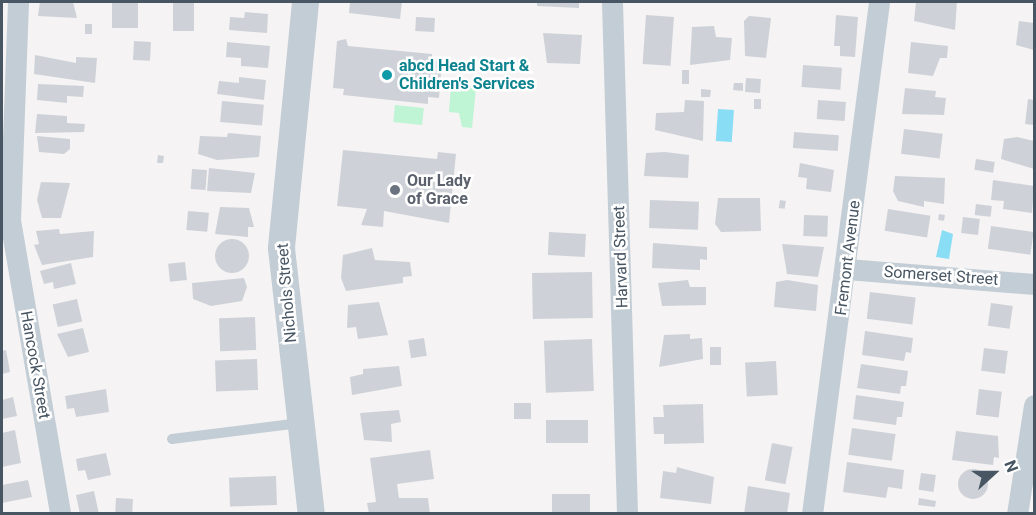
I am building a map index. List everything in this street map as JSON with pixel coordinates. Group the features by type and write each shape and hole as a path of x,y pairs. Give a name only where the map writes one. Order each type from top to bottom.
{"street":[{"name":"Hancock Street","path":"18,2 10,216 60,513"},
{"name":"Nichols Street","path":"305,2 281,248 311,513"},
{"name":"Harvard Street","path":"612,2 627,513"},
{"name":"Fremont Avenue","path":"812,513 847,269 879,2"},
{"name":"Somerset Street","path":"847,269 1035,284"},
{"path":"1017,513 1035,405"}],"lane":[{"path":"172,440 300,423"}],"green space":[{"path":"451,86 476,88 472,128 462,127 459,113 449,112"},
{"path":"395,105 424,108 422,125 393,122"}],"water":[{"path":"718,109 734,110 732,142 716,141"},
{"path":"942,230 953,234 949,259 936,257"}],"building":[{"path":"40,2 73,2 77,18 38,16"},
{"path":"112,2 138,2 138,28 112,28"},
{"path":"173,2 194,2 194,31 173,31"},
{"path":"350,2 402,2 400,19 349,13"},
{"path":"537,2 579,2 579,8 537,6"},
{"path":"916,2 957,2 955,30 914,21"},
{"path":"245,12 268,14 267,33 229,30 230,17 244,18"},
{"path":"646,15 674,17 671,66 643,64"},
{"path":"836,15 858,17 855,57 840,56 840,46 834,46"},
{"path":"749,16 771,18 766,58 745,56 744,21"},
{"path":"416,17 435,18 434,32 415,31"},
{"path":"1019,21 1034,23 1034,50 1016,45"},
{"path":"85,24 92,24 92,34 85,34"},
{"path":"714,26 716,37 732,38 730,60 690,65 692,27"},
{"path":"543,33 582,35 580,64 547,63"},
{"name":"abcd Head Start & Children's Services","path":"346,39 348,46 432,54 432,60 442,61 439,98 428,97 428,104 343,95 344,89 333,88 337,41"},
{"path":"134,41 151,42 150,61 133,60"},
{"path":"227,42 270,46 268,68 241,66 241,58 226,57"},
{"path":"911,42 948,46 947,58 940,58 933,76 908,73"},
{"path":"35,55 76,63 76,57 97,58 95,83 34,74"},
{"path":"803,65 842,68 840,90 801,87"},
{"path":"682,70 689,70 689,84 682,84"},
{"path":"239,77 266,80 264,100 217,94 219,81 239,83"},
{"path":"746,78 761,79 760,93 745,92"},
{"path":"734,83 743,83 743,91 733,90"},
{"path":"38,84 84,86 83,97 67,96 67,103 37,100"},
{"path":"905,88 936,91 935,97 946,98 944,115 902,114"},
{"path":"701,89 711,90 710,97 701,97"},
{"path":"754,99 761,99 761,109 754,109"},
{"path":"1028,99 1034,100 1034,125 1025,124"},
{"path":"685,100 704,101 703,141 655,130 656,113 684,112"},
{"path":"818,100 846,102 845,121 817,119"},
{"path":"222,101 264,105 262,126 220,122"},
{"path":"37,114 67,116 67,123 85,124 84,132 35,133"},
{"path":"904,129 943,134 940,159 901,154"},
{"path":"794,132 839,135 838,151 793,148"},
{"path":"228,133 261,136 259,157 217,160 198,154 200,136 227,137"},
{"path":"37,136 70,139 70,149 64,154 39,152"},
{"path":"1017,137 1034,141 1034,169 1001,159 1004,139"},
{"name":"Our Lady of Grace","path":"343,150 437,159 438,152 456,154 449,223 384,211 383,227 361,225 367,209 337,206"},
{"path":"665,152 689,155 688,178 644,176 646,153"},
{"path":"158,155 164,156 163,163 157,163"},
{"path":"976,159 995,162 993,173 974,170"},
{"path":"800,163 834,170 831,192 806,189 807,178 798,177"},
{"path":"209,168 255,173 251,193 207,191"},
{"path":"192,169 207,170 206,190 191,189"},
{"path":"895,176 945,178 944,204 924,201 924,207 898,201 893,191"},
{"path":"993,180 1034,186 1032,213 1003,209 1004,201 991,200"},
{"path":"41,182 70,183 61,218 42,218 37,200"},
{"path":"718,198 760,198 761,231 721,232 715,224"},
{"path":"650,200 699,202 698,230 649,228"},
{"path":"780,200 786,201 785,209 779,208"},
{"path":"976,204 992,206 991,217 975,215"},
{"path":"220,207 249,208 254,227 248,227 248,237 215,234"},
{"path":"888,209 930,216 927,237 885,231"},
{"path":"188,211 209,213 207,232 186,230"},
{"path":"939,214 945,215 944,221 938,220"},
{"path":"804,215 828,216 827,237 803,236"},
{"path":"963,217 980,219 978,235 961,233"},
{"path":"991,226 1034,232 1030,255 988,249"},
{"path":"59,229 60,234 94,231 93,257 42,265 34,245 39,244 36,231"},
{"path":"549,232 586,234 585,257 548,255"},
{"path":"232,239 244,244 249,256 244,268 232,273 220,268 215,256 220,244"},
{"path":"653,243 707,247 707,260 700,259 700,270 652,268"},
{"path":"782,244 824,247 818,277 787,274"},
{"path":"372,248 375,260 410,262 412,276 403,277 403,283 346,291 341,278 343,255"},
{"path":"185,262 187,280 170,282 168,264"},
{"path":"71,263 76,284 54,289 53,282 44,284 40,271"},
{"path":"592,272 593,318 533,319 532,273"},
{"path":"244,278 247,287 242,301 211,306 193,299 192,283"},
{"path":"688,280 690,287 706,287 706,305 662,306 658,283"},
{"path":"787,280 818,285 816,311 774,307 776,282"},
{"path":"870,292 916,298 912,324 867,319"},
{"path":"77,299 82,321 58,327 53,305"},
{"path":"379,302 388,335 358,339 356,327 347,328 348,305"},
{"path":"991,303 1013,306 1010,329 988,326"},
{"path":"255,317 256,350 220,351 219,318"},
{"path":"83,328 89,352 68,357 57,334"},
{"path":"865,331 913,338 911,353 906,352 904,361 862,355"},
{"path":"690,334 690,339 702,338 703,359 659,367 664,335"},
{"path":"424,338 427,356 411,358 408,341"},
{"path":"592,339 594,391 546,393 544,341"},
{"path":"710,347 721,347 721,365 710,365"},
{"path":"984,348 1008,351 1005,374 981,371"},
{"path":"6,350 10,372 2,374 2,351"},
{"path":"257,359 258,390 216,391 215,360"},
{"path":"776,361 778,395 747,397 745,363"},
{"path":"861,364 908,371 906,386 901,386 900,394 857,388"},
{"path":"399,366 402,386 352,395 350,377 363,374 363,369"},
{"path":"106,389 109,412 76,417 74,408 67,409 65,396"},
{"path":"979,389 1002,392 999,418 976,415"},
{"path":"856,395 904,402 902,417 897,417 896,425 853,419"},
{"path":"13,397 17,416 2,419 2,400"},
{"path":"514,403 531,403 531,419 514,419"},
{"path":"703,404 704,443 664,444 664,434 654,434 653,417 664,417 663,405"},
{"path":"399,410 401,422 391,424 392,442 364,440 360,413"},
{"path":"546,420 588,420 588,443 546,443"},
{"path":"852,428 896,434 892,461 848,455"},
{"path":"15,430 21,463 2,467 2,433"},
{"path":"956,431 998,436 999,458 994,457 993,465 952,460"},
{"path":"772,443 793,447 785,484 765,480"},
{"path":"430,450 434,479 397,484 399,498 428,498 430,514 369,514 367,503 376,502 370,458"},
{"path":"106,453 111,475 88,480 85,470 78,471 76,459"},
{"path":"847,462 904,470 902,489 888,487 886,498 843,492"},
{"path":"677,467 714,477 711,504 660,498 663,471 676,473"},
{"path":"973,469 984,473 988,484 984,495 973,499 962,495 958,484 962,473"},
{"path":"921,473 936,475 933,492 919,490"},
{"path":"276,476 277,505 230,507 229,478"},
{"path":"28,480 32,497 2,503 2,485"},
{"path":"748,486 790,493 787,514 744,514"},
{"path":"94,491 99,514 80,514 76,495"},
{"path":"552,494 590,494 590,514 552,514"},
{"path":"116,498 133,499 132,514 115,514"},
{"path":"919,498 936,501 935,507 918,505"}],"place":[{"name":"abcd Head Start & Children's Services","path":"387,75"},
{"name":"Our Lady of Grace","path":"395,190"}]}
